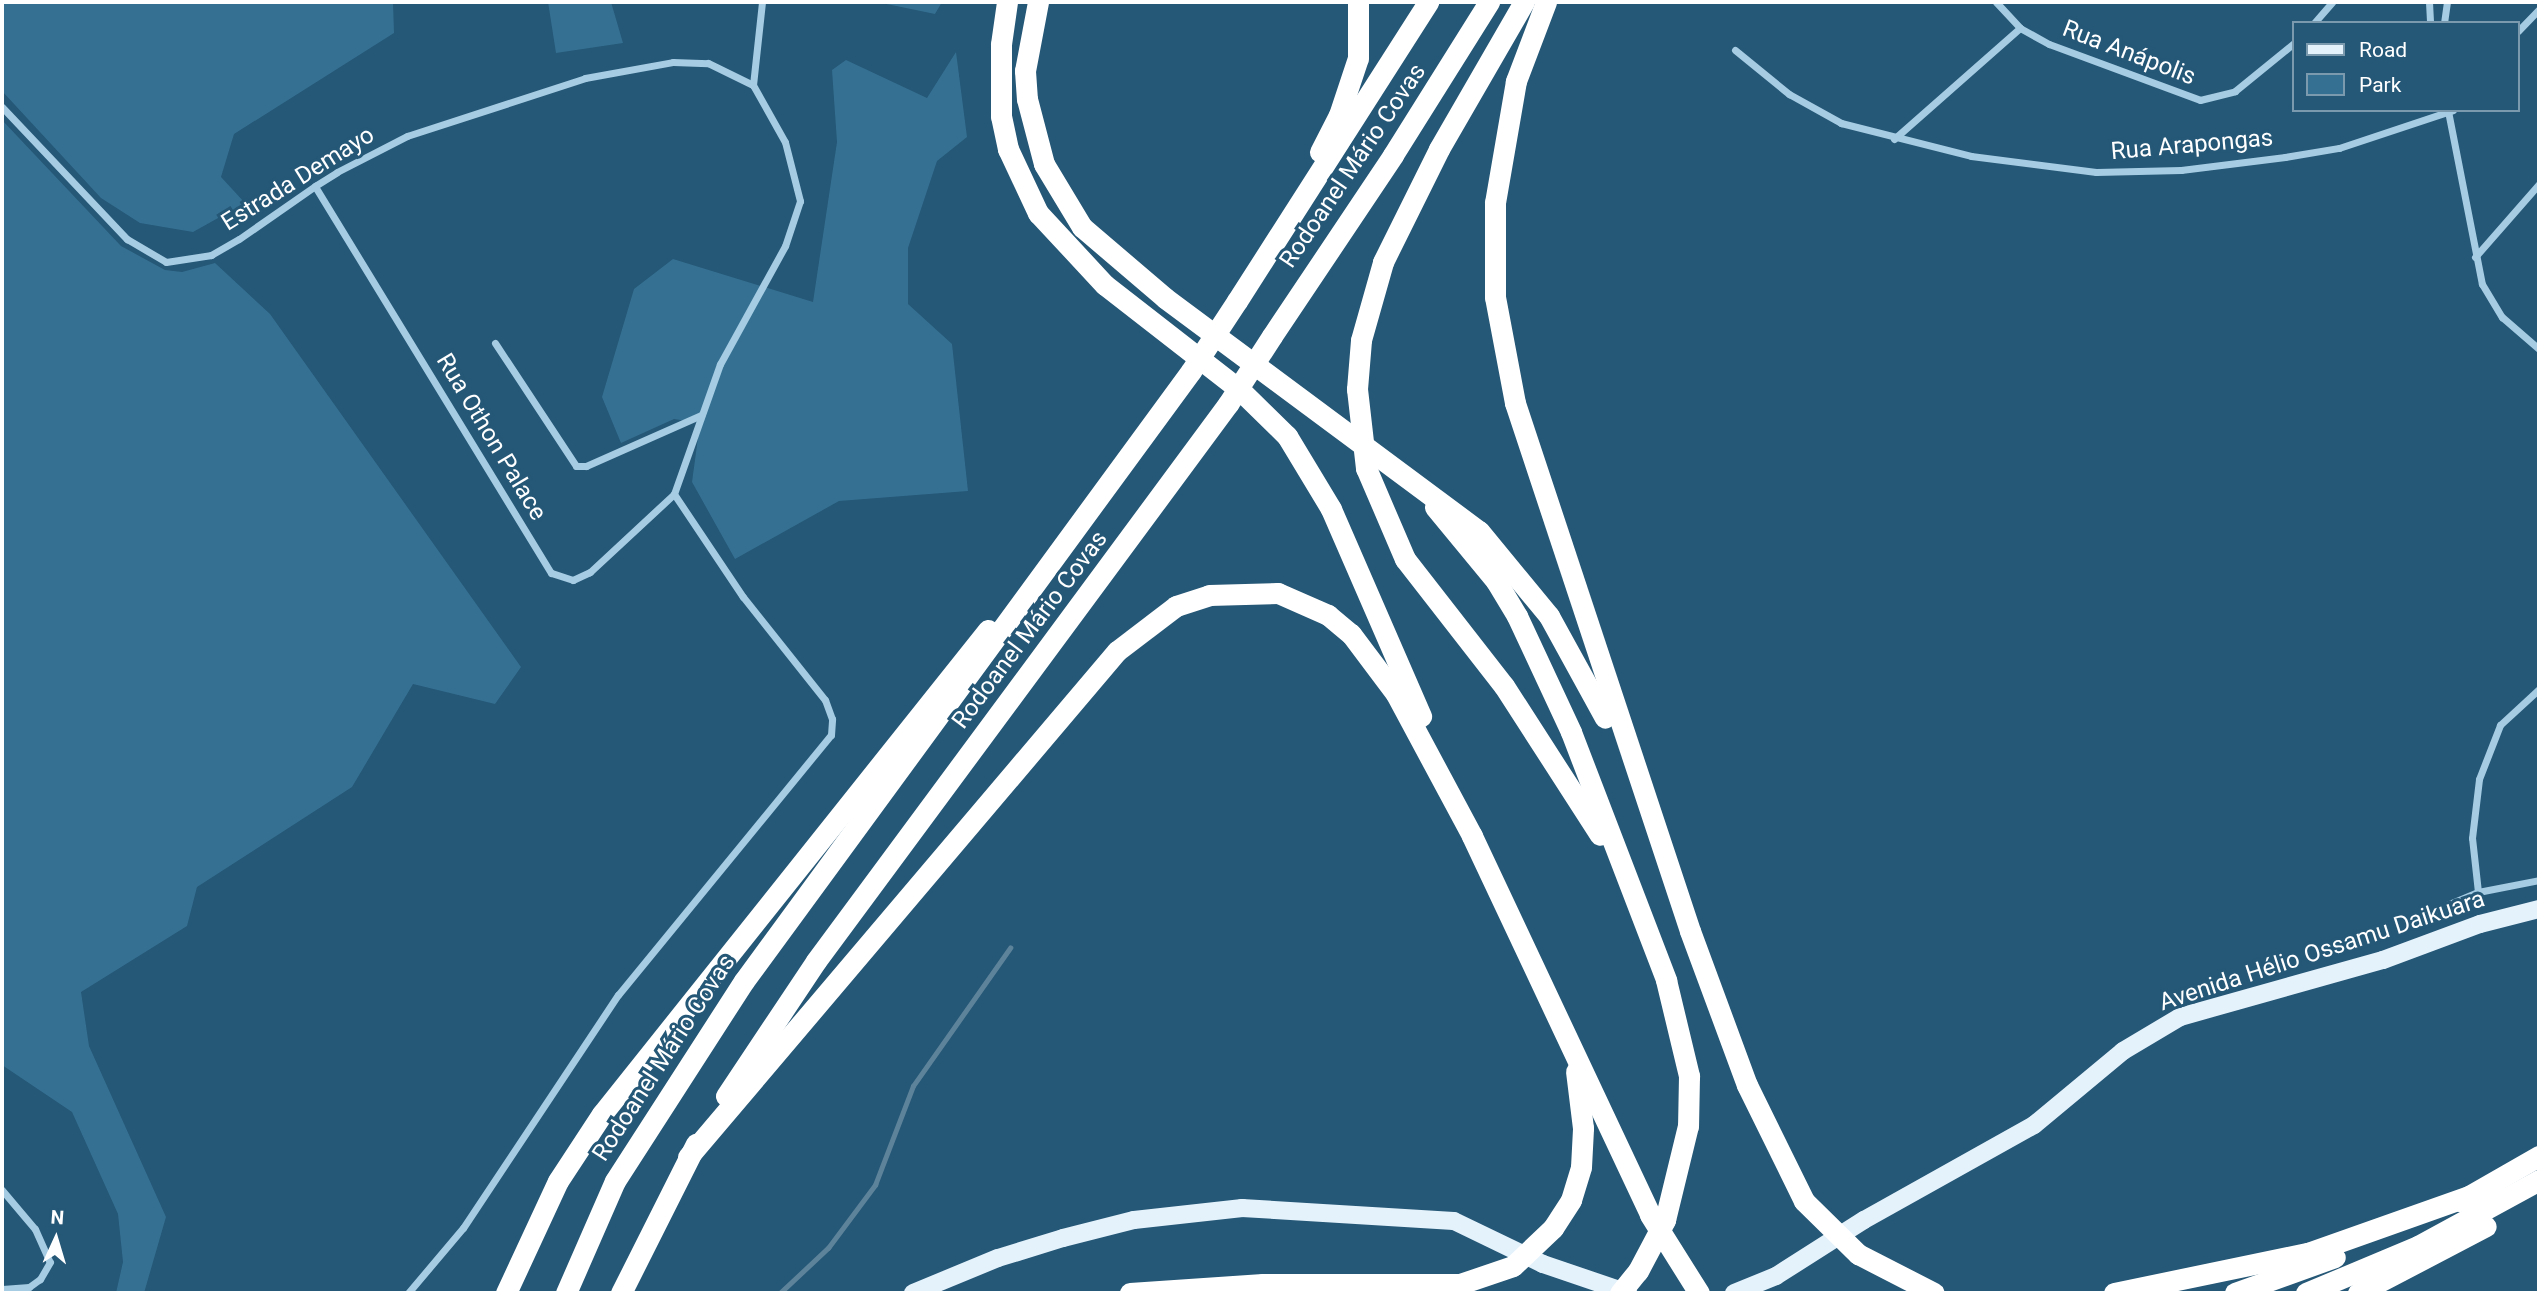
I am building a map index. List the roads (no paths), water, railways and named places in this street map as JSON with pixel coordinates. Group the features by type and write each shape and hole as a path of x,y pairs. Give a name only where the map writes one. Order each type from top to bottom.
{"highway":[{"path":"1007,2 1001,44 1001,116 1008,149 1026,192 1068,250 1105,285 1240,390 1287,436 1307,465 1358,568 1472,836 1676,1262 1699,1293"},
{"path":"1038,2 1025,71 1027,99 1044,164 1082,227 1124,266 1376,464 1463,539 1517,616 1571,732 1630,884 1682,1032 1689,1076 1688,1126 1665,1220 1638,1271 1620,1293"},
{"path":"1272,246 1351,84 1361,36 1358,2"},
{"name":"Rodoanel Mário Covas","path":"566,1293 615,1181 744,981 1191,372 1428,2"},
{"name":"Rodoanel Mário Covas","path":"621,1293 688,1157 816,961 1228,404 1394,156 1489,2"},
{"path":"1524,2 1439,149 1383,262 1361,340 1357,389 1358,428 1376,464 1405,559 1511,695 1630,884"},
{"path":"1546,2 1517,81 1505,132 1495,202 1495,297 1515,403 1658,842 1747,1086 1804,1201 1858,1254 1934,1293"},
{"path":"1376,464 1479,531 1549,616 1600,704 1658,842"},
{"path":"506,1293 558,1181 602,1114 903,733 1074,530"},
{"path":"688,1157 1074,699 1117,652 1177,607 1209,595 1246,591 1278,593 1328,615 1372,656 1472,836"},
{"path":"1130,1293 1263,1284 1460,1284 1513,1266 1553,1228 1571,1200 1581,1167 1583,1128 1571,1045"},
{"path":"2235,1293 2349,1252 2472,1195 2539,1156"},
{"path":"2306,1293 2418,1246 2539,1180"},
{"path":"2358,1293 2484,1227 2539,1188"},
{"path":"2114,1293 2308,1252 2472,1195"}],"main road":[{"name":"Avenida Hélio Ossamu Daikuara","path":"1734,1293 1776,1276 1864,1220 2034,1125 2123,1051 2180,1017 2384,960 2480,924 2539,909"},
{"path":"913,1293 999,1258 1063,1238 1134,1220 1242,1208 1454,1221 1543,1264 1628,1293"}],"street":[{"path":"753,85 762,2"},
{"path":"1894,139 2020,28 1996,2"},
{"path":"2316,21 2332,2"},
{"path":"2428,2 2430,21"},
{"path":"2444,21 2447,2"},
{"path":"2520,29 2539,9"},
{"name":"Rua Anápolis","path":"2020,28 2132,77 2200,100 2235,91 2292,45"},
{"name":"Rua Arapongas","path":"1735,50 1818,112 1894,139 2038,167 2095,172 2181,170 2339,148 2450,112"},
{"name":"Estrada Demayo","path":"2,107 127,239 166,261 212,255 315,186 407,136 585,78 692,62 725,69 753,85 772,115 796,173 797,215 785,246 740,322 701,415 674,494"},
{"path":"2450,112 2475,257 2489,299 2539,349"},
{"path":"2475,257 2539,184"},
{"name":"Rua Othon Palace","path":"315,186 551,573 573,580 590,572 674,494"},
{"path":"2526,338 2539,341"},
{"path":"495,343 576,466 586,466 701,415"},
{"path":"408,1293 463,1228 618,995 831,735 832,719 825,700 743,597 674,494"},
{"path":"2478,892 2472,838 2479,779 2500,725 2539,690"},
{"path":"2412,920 2478,892 2539,880"},
{"path":"2,1190 49,1251 47,1271 30,1290 2,1289"}],"waterway":[{"path":"780,1293 828,1248 875,1185 913,1086 1010,948"}]}
